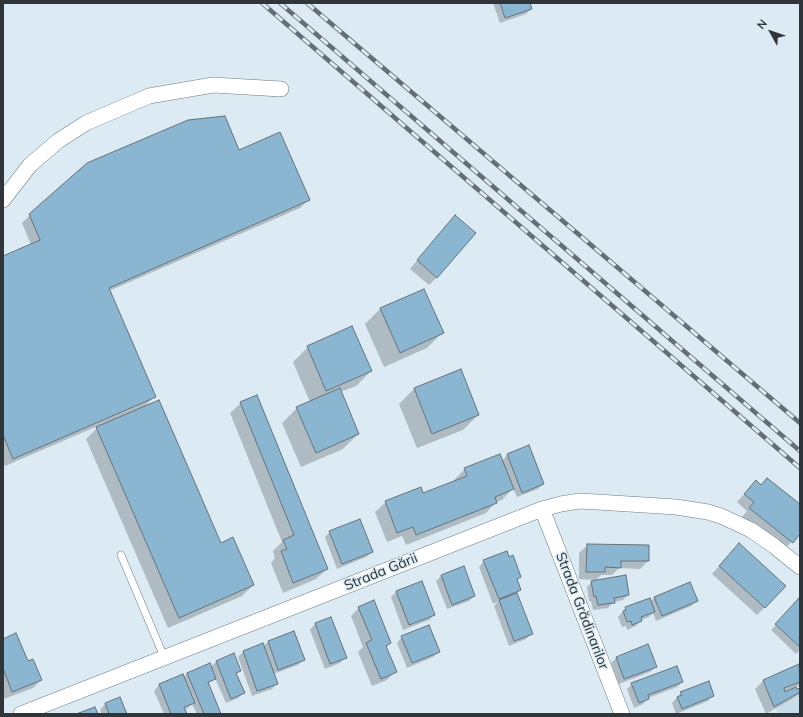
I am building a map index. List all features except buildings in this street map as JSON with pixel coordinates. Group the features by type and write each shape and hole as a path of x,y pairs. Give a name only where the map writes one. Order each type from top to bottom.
{"street":[{"path":"3,200 30,165 58,141 86,123 149,96 214,85 281,89"},
{"name":"Strada Gării","path":"21,714 542,509 561,504 579,501 692,509 721,516 751,530 800,567"},
{"name":"Strada Grădinarilor","path":"542,509 622,714"}],"lane":[{"path":"121,555 164,657"}],"shaded area":[{"path":"800,693 800,714 778,714 776,708"}],"railway":[{"path":"262,3 800,468"},
{"path":"280,3 800,451"},
{"path":"307,3 800,423"}]}
